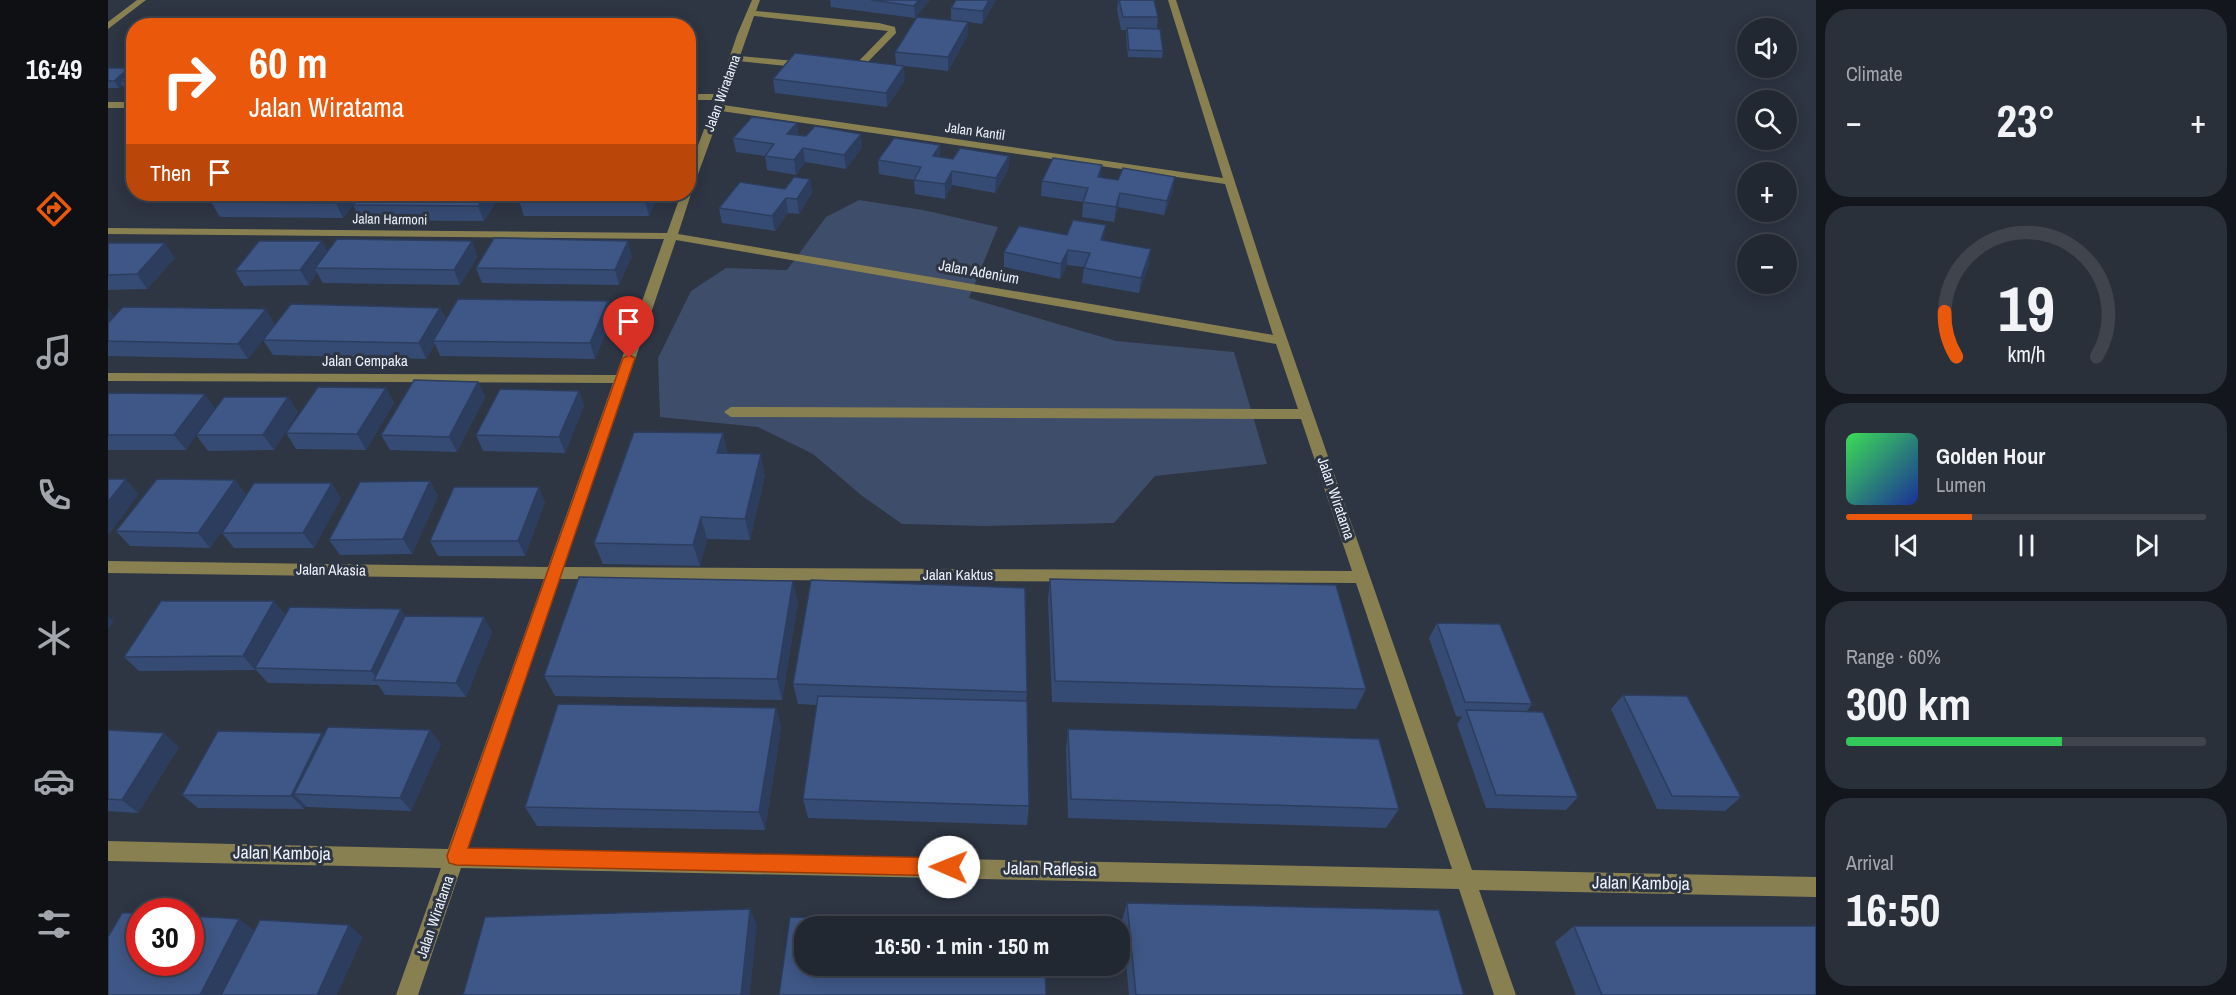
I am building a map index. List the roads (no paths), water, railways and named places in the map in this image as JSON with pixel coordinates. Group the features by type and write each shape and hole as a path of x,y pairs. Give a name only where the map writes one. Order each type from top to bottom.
{"street":[{"path":"108,26 142,0"},
{"name":"Jalan Wiratama","path":"696,165 756,0"},
{"name":"Jalan Wiratama","path":"1172,0 1306,414 1505,995"},
{"path":"752,13 892,29 892,33 856,69"},
{"path":"735,58 812,65"},
{"path":"834,67 866,70"},
{"name":"Jalan Kantil","path":"696,98 1230,182"},
{"path":"108,105 126,105"},
{"name":"Jalan Wiratama","path":"407,995 684,201"},
{"name":"Jalan Harmoni","path":"108,231 672,236"},
{"name":"Jalan Adenium","path":"672,236 1282,341"},
{"name":"Jalan Cempaka","path":"108,377 622,379"},
{"path":"731,412 1306,414"},
{"name":"Jalan Akasia","path":"108,567 554,573"},
{"name":"Jalan Kaktus","path":"554,573 1363,577"},
{"name":"Jalan Kamboja","path":"108,850 456,856"},
{"name":"Jalan Raflesia","path":"456,856 1465,879"},
{"name":"Jalan Kamboja","path":"1465,879 1816,887"}]}
